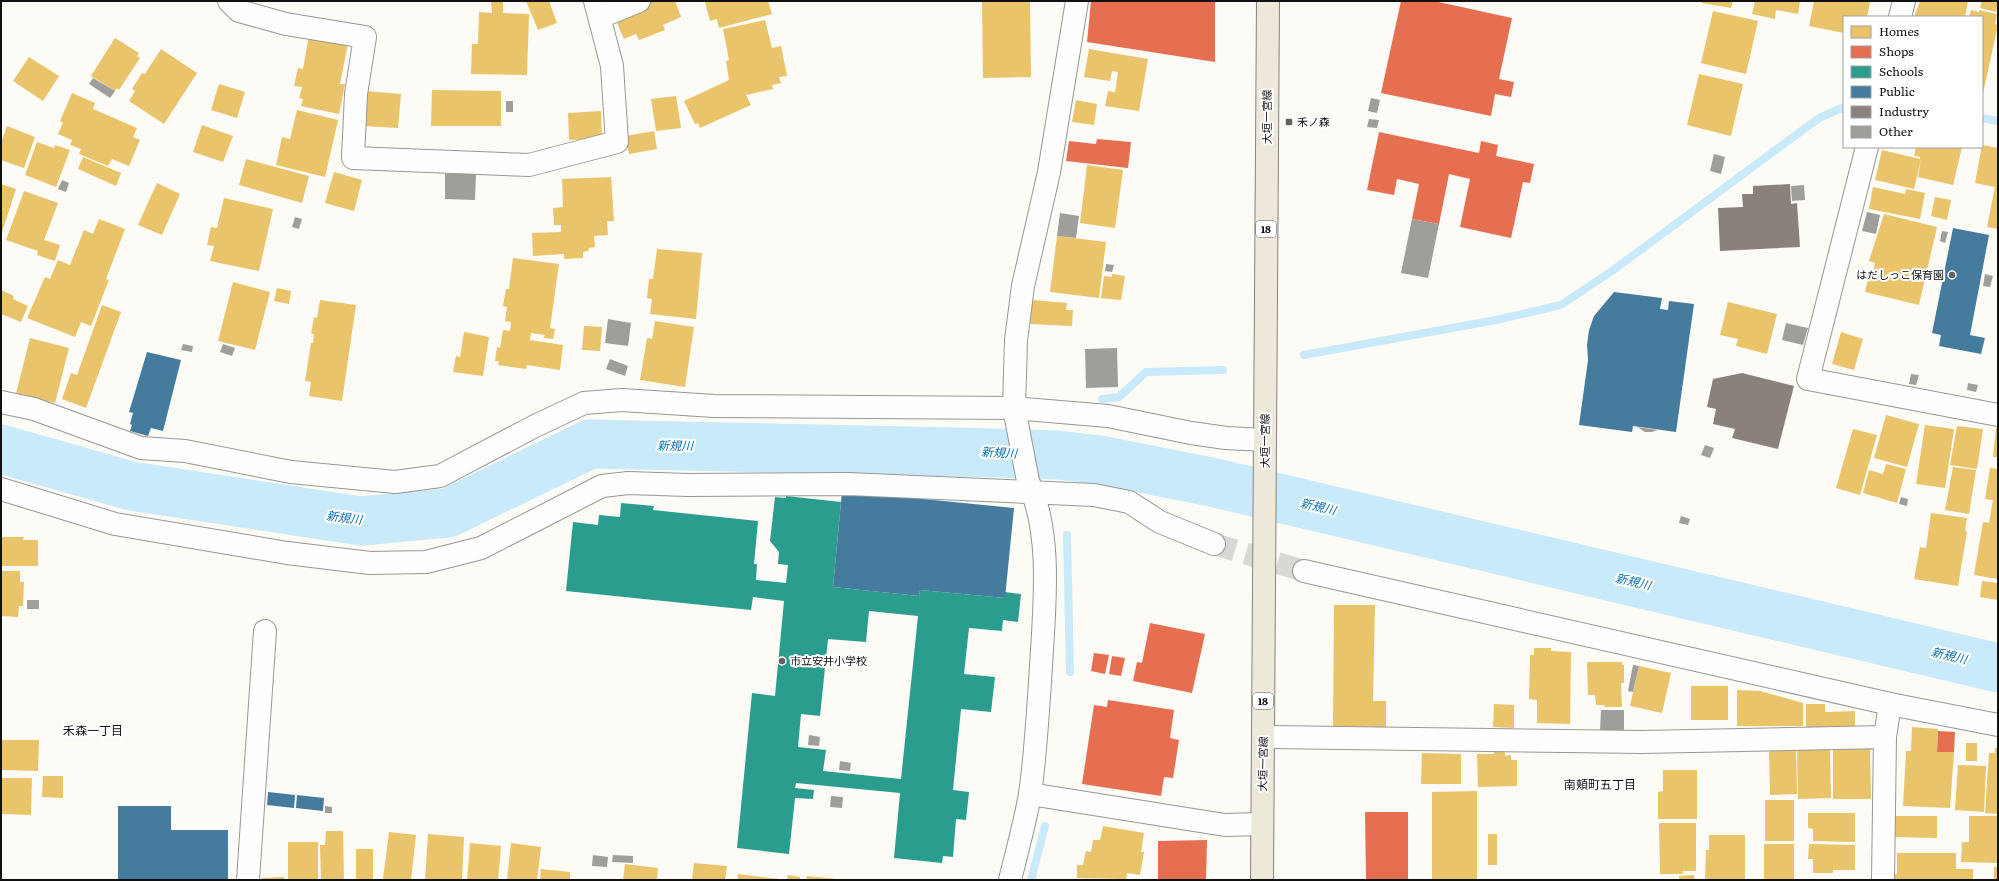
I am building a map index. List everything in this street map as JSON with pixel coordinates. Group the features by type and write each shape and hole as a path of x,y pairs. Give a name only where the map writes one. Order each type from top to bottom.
{"main road":[{"name":"大垣一宮線","path":"1262,880 1268,1"}],"street":[{"path":"228,1 239,11 286,24 365,37 356,94 353,158 521,165 529,165 617,142 612,66 598,9 639,1"},
{"path":"1010,880 1030,794 1039,704 1044,606 1043,535 1030,486 1015,414 1016,340 1023,286 1049,172 1077,1"},
{"path":"1900,16 1904,1"},
{"path":"1867,148 1808,379 1998,415"},
{"path":"1,402 34,409 141,448 185,451 291,472 395,482 440,476 535,426 584,403 622,400 714,406 1108,416 1265,448"},
{"path":"1,489 115,524 287,553 370,563 426,562 480,548 602,486 628,483 688,485 848,484 1030,486 1129,502 1160,522 1214,544"},
{"path":"1304,571 1890,704 1998,725"},
{"path":"248,880 265,631"},
{"path":"1883,880 1884,736 1890,704"},
{"path":"1263,737 1642,742 1884,736"},
{"path":"1030,794 1225,824 1262,824"}],"building: Homes":[{"path":"491,1 503,1 503,13 529,14 527,75 471,74 472,44 478,44 479,12 492,13"},
{"path":"526,1 549,1 557,23 538,30"},
{"path":"649,1 675,1 681,17 663,25 665,30 639,40 636,34 624,39 614,16"},
{"path":"768,1 772,14 719,28 717,19 710,21 705,2"},
{"path":"982,1 1030,1 1031,77 983,78"},
{"path":"1703,1 1733,1 1731,8 1702,3"},
{"path":"1755,1 1800,1 1798,14 1776,10 1775,19 1752,14"},
{"path":"1814,1 1870,2 1867,16 1843,16 1843,33 1809,26"},
{"path":"1920,1 1968,1 1965,16 1914,16"},
{"path":"1982,1 1998,1 1996,12 1980,8"},
{"path":"1971,10 1979,12 1979,10 1997,14 1995,24 1998,25 1983,93 1983,16 1969,16"},
{"path":"1713,11 1758,21 1746,74 1701,63"},
{"path":"765,20 772,48 781,46 787,76 779,77 781,83 772,85 773,89 746,95 751,105 700,128 698,123 695,124 684,101 729,80 726,61 729,60 723,29"},
{"path":"309,35 348,43 340,84 345,84 339,114 301,106 303,99 299,98 302,87 294,86 298,68 303,69"},
{"path":"115,38 139,53 137,56 140,58 119,90 117,88 115,91 91,76"},
{"path":"161,49 197,73 164,124 129,101 135,91 132,89 142,73 145,74"},
{"path":"1089,49 1148,59 1139,111 1105,106 1108,91 1115,92 1118,72 1112,71 1110,81 1084,77"},
{"path":"29,57 59,76 43,101 13,81"},
{"path":"1699,74 1743,84 1731,136 1687,125"},
{"path":"219,84 245,92 237,118 211,110"},
{"path":"432,90 501,91 501,126 431,126"},
{"path":"366,91 401,94 398,128 363,126"},
{"path":"72,93 95,103 93,109 137,128 133,137 140,140 129,166 112,159 108,166 79,154 81,149 70,145 72,140 58,134 63,123 60,121"},
{"path":"676,96 681,128 656,131 651,99"},
{"path":"1076,100 1097,104 1094,125 1072,122"},
{"path":"297,110 338,120 325,177 276,165 282,137 290,139"},
{"path":"601,111 602,139 569,140 568,113"},
{"path":"202,125 233,136 223,162 193,152"},
{"path":"7,126 35,137 24,168 1,160 1,143"},
{"path":"654,131 657,149 629,154 626,136"},
{"path":"37,142 54,148 55,145 70,150 56,187 25,175"},
{"path":"1983,145 1998,148 1998,229 1987,227 1995,187 1975,183"},
{"path":"1916,148 1962,148 1953,185 1918,177 1921,159 1914,189 1875,180 1882,150 1920,159 1920,157 1914,156"},
{"path":"83,157 121,173 116,186 78,169"},
{"path":"246,159 309,176 302,203 239,185"},
{"path":"1087,165 1123,170 1115,228 1080,223"},
{"path":"334,172 362,180 354,211 325,203"},
{"path":"611,177 614,221 607,221 608,235 594,236 595,247 589,248 588,251 583,252 583,258 564,259 564,254 533,256 532,233 561,232 561,225 554,225 553,208 563,207 562,179"},
{"path":"157,183 180,194 162,235 138,225"},
{"path":"1,184 16,189 1,235"},
{"path":"1873,187 1905,194 1906,189 1925,193 1920,219 1869,209"},
{"path":"24,191 58,203 44,240 60,245 55,261 37,255 38,251 6,240"},
{"path":"1935,197 1951,200 1947,220 1931,216"},
{"path":"224,198 273,209 259,271 210,261 214,246 207,245 211,227 217,228"},
{"path":"1884,214 1937,227 1919,305 1865,292 1869,274 1872,275 1875,263 1869,261"},
{"path":"99,219 125,229 106,279 109,280 91,326 81,322 75,337 27,318 45,277 50,279 58,260 70,265 84,230 93,234"},
{"path":"1057,236 1106,242 1099,298 1050,292"},
{"path":"657,249 702,253 696,319 650,314 652,299 647,298 649,279 653,279"},
{"path":"513,258 559,264 550,328 555,329 553,339 544,338 545,335 531,333 530,340 563,345 560,370 527,365 526,369 498,365 499,361 495,361 497,347 500,348 503,330 510,331 511,322 505,321 507,307 503,306 506,289 509,289"},
{"path":"1112,274 1125,276 1121,300 1101,298 1104,276 1112,277"},
{"path":"233,282 270,292 255,350 218,341"},
{"path":"277,288 291,291 289,304 274,301"},
{"path":"1,290 14,296 13,299 28,306 21,322 1,314"},
{"path":"320,300 356,305 342,401 309,396 311,382 305,381 311,343 313,343 314,334 311,334 314,317 317,318"},
{"path":"1032,300 1067,303 1066,310 1073,310 1072,326 1030,324"},
{"path":"1728,302 1777,314 1767,354 1736,346 1738,339 1720,335"},
{"path":"102,305 121,312 86,408 62,399 71,373 77,375"},
{"path":"655,321 694,327 685,387 640,380 647,338 652,339"},
{"path":"584,326 602,327 600,351 582,350"},
{"path":"464,332 489,337 483,376 453,372 456,356 460,357"},
{"path":"1841,332 1863,339 1854,370 1832,364"},
{"path":"30,338 69,348 55,403 16,394"},
{"path":"1886,415 1919,424 1907,467 1874,458"},
{"path":"1925,425 1954,429 1945,488 1916,484"},
{"path":"1957,426 1983,429 1977,469 1950,465"},
{"path":"1996,428 1998,429 1998,457 1993,457"},
{"path":"1853,429 1877,435 1860,495 1836,488"},
{"path":"1886,464 1906,469 1897,503 1863,493 1869,470 1883,474"},
{"path":"1953,467 1976,470 1969,514 1945,510"},
{"path":"1990,468 1998,469 1998,579 1974,575 1983,522 1989,523 1993,500 1985,499"},
{"path":"1931,513 1967,518 1965,531 1967,532 1958,586 1914,579 1920,547 1926,548"},
{"path":"1,537 24,537 23,540 38,540 38,566 1,566"},
{"path":"1,571 20,571 20,582 24,582 23,606 19,606 18,617 1,616"},
{"path":"1982,581 1998,583 1998,600 1980,597"},
{"path":"1334,605 1375,605 1373,701 1386,701 1386,727 1333,726"},
{"path":"1534,648 1551,648 1551,651 1571,652 1570,724 1537,723 1537,700 1529,699 1530,655 1534,655"},
{"path":"1587,662 1622,662 1622,665 1624,665 1624,683 1621,683 1622,707 1604,707 1605,705 1596,705 1595,695 1588,695"},
{"path":"1639,666 1671,673 1662,713 1630,706"},
{"path":"1691,686 1728,686 1728,720 1691,720"},
{"path":"1737,690 1760,691 1803,703 1803,726 1737,726"},
{"path":"1494,704 1514,705 1514,728 1493,727"},
{"path":"1806,704 1825,704 1825,712 1855,711 1855,730 1806,731"},
{"path":"1912,727 1938,729 1937,752 1954,752 1950,808 1903,806 1906,751 1911,751"},
{"path":"1,740 39,740 38,771 1,770"},
{"path":"1966,743 1977,743 1977,761 1966,761"},
{"path":"1995,748 1998,748 1998,814 1985,813 1989,753 1995,753"},
{"path":"1769,749 1796,749 1797,794 1770,795"},
{"path":"1830,749 1831,798 1798,799 1797,750"},
{"path":"1870,749 1871,799 1833,799 1833,750"},
{"path":"1494,751 1505,751 1505,756 1511,755 1511,760 1517,760 1517,786 1478,787 1477,754 1494,754"},
{"path":"1422,753 1461,754 1461,784 1421,784"},
{"path":"1958,765 1986,766 1984,812 1955,810"},
{"path":"1663,770 1697,770 1697,819 1658,819 1658,792 1663,791"},
{"path":"43,776 63,776 63,798 42,797"},
{"path":"1,778 32,778 31,815 1,814"},
{"path":"1477,791 1477,880 1432,880 1432,792"},
{"path":"1765,800 1794,800 1794,841 1765,841"},
{"path":"1808,813 1855,813 1855,842 1813,841 1813,829 1808,828"},
{"path":"1895,816 1937,816 1937,838 1894,837"},
{"path":"1969,816 1998,816 1998,863 1961,862 1962,842 1969,842"},
{"path":"1659,823 1696,823 1696,871 1683,871 1683,874 1660,874"},
{"path":"1103,826 1144,833 1141,852 1144,852 1140,875 1127,873 1126,879 1077,878 1077,865 1083,865 1086,851 1091,852 1093,840 1100,840"},
{"path":"326,831 343,831 344,880 321,880 320,845 325,845"},
{"path":"389,832 416,835 411,880 383,879"},
{"path":"428,834 464,837 462,880 425,880"},
{"path":"1488,834 1497,834 1497,865 1488,865"},
{"path":"1709,835 1745,835 1745,880 1705,880 1706,850 1709,850"},
{"path":"288,842 318,842 318,880 288,880"},
{"path":"470,843 501,846 498,880 467,880"},
{"path":"511,843 541,847 537,880 507,880"},
{"path":"1764,844 1794,844 1794,880 1764,880"},
{"path":"1809,844 1855,845 1855,870 1833,870 1833,873 1813,873 1813,859 1808,859"},
{"path":"356,849 373,849 373,880 356,880"},
{"path":"1897,853 1956,853 1956,869 1973,869 1973,880 1893,880 1893,874 1897,874"},
{"path":"694,863 727,866 725,880 692,880"},
{"path":"625,864 658,868 657,880 623,880"},
{"path":"1994,867 1998,867 1998,880 1994,880"},
{"path":"541,869 570,872 570,880 540,880"},
{"path":"738,874 779,879 779,880 738,880"},
{"path":"788,875 800,877 800,880 787,880"},
{"path":"1694,875 1694,880 1679,880 1679,876"},
{"path":"807,876 837,879 837,880 806,880"},
{"path":"284,877 284,880 262,880 262,878"}],"building: Shops":[{"path":"1091,1 1215,1 1215,62 1087,42"},
{"path":"1401,1 1434,1 1512,18 1499,79 1514,82 1511,97 1495,94 1491,116 1381,93"},
{"path":"1379,132 1479,153 1481,141 1498,145 1496,156 1534,164 1530,183 1523,182 1511,238 1460,227 1470,179 1449,174 1439,224 1412,219 1419,184 1397,179 1394,195 1367,190"},
{"path":"1097,139 1131,142 1128,168 1066,161 1069,141 1096,144"},
{"path":"1150,623 1205,634 1192,693 1133,681 1137,662 1142,663"},
{"path":"1094,653 1109,655 1105,674 1091,671"},
{"path":"1112,656 1125,658 1121,676 1109,674"},
{"path":"1108,700 1174,710 1170,738 1179,740 1173,778 1164,777 1161,796 1082,784 1094,705 1107,707"},
{"path":"1938,731 1955,732 1954,752 1937,752"},
{"path":"1365,812 1408,812 1408,880 1366,880"},
{"path":"1207,840 1206,880 1158,880 1158,841"}],"building: Schools":[{"path":"786,496 841,502 833,587 919,596 920,590 1005,598 1005,592 1021,594 1018,622 1003,620 1002,631 969,628 964,674 995,677 991,712 961,709 953,790 969,792 966,820 956,819 953,857 943,856 942,863 894,858 900,793 796,783 795,788 814,790 813,799 795,798 789,854 737,848 752,693 775,696 784,601 753,597 751,610 566,591 573,522 598,525 599,515 620,517 621,503 654,506 653,510 758,521 754,564 757,564 756,580 786,583 788,565 778,564 779,552 770,541 775,497 786,498","holes":["869,611 918,616 901,779 823,771 826,750 798,747 801,714 820,716 828,639 866,642"]}],"building: Public":[{"path":"1953,228 1989,235 1970,335 1985,338 1981,354 1939,346 1941,335 1932,333"},
{"path":"1614,292 1662,298 1660,309 1668,310 1669,301 1694,304 1676,432 1633,426 1632,432 1579,425 1588,360 1587,345 1589,330 1594,316"},
{"path":"147,352 181,360 163,431 151,428 148,436 130,431 133,413 129,412"},
{"path":"842,491 1014,508 1005,598 920,590 919,596 833,587"},
{"path":"268,792 295,795 294,808 267,805"},
{"path":"297,795 324,798 323,811 296,808"},
{"path":"118,806 171,806 171,830 228,830 228,880 118,880"}],"building: Industry":[{"path":"1790,184 1791,204 1797,203 1800,247 1720,251 1718,208 1743,207 1742,194 1753,194 1753,186"},
{"path":"1742,373 1794,386 1778,449 1732,438 1735,429 1713,424 1716,409 1707,407 1713,379"}],"building: Other":[{"path":"93,78 115,91 110,98 89,84"},
{"path":"1371,98 1380,100 1377,113 1368,111"},
{"path":"506,101 513,101 513,112 506,112"},
{"path":"1369,119 1379,120 1377,128 1367,127"},
{"path":"1714,154 1725,157 1721,174 1710,171"},
{"path":"445,174 476,174 475,200 445,199"},
{"path":"62,180 69,183 66,192 58,189"},
{"path":"1804,185 1805,200 1792,201 1791,186"},
{"path":"1867,212 1880,215 1876,234 1862,231"},
{"path":"1060,213 1079,216 1076,238 1057,236"},
{"path":"295,217 302,219 299,229 292,227"},
{"path":"1412,219 1439,224 1428,278 1401,273"},
{"path":"1942,231 1948,232 1945,243 1940,241"},
{"path":"1106,264 1114,265 1112,272 1105,271"},
{"path":"1985,274 1993,276 1990,287 1983,286"},
{"path":"608,319 631,323 628,346 605,343"},
{"path":"1786,323 1808,328 1803,345 1782,340"},
{"path":"183,344 193,346 192,352 181,350"},
{"path":"223,344 235,348 232,356 220,352"},
{"path":"1117,348 1118,387 1086,388 1085,349"},
{"path":"610,359 628,366 625,376 606,369"},
{"path":"1911,374 1919,375 1916,385 1909,384"},
{"path":"1968,383 1978,385 1976,392 1967,390"},
{"path":"1637,427 1658,430 1645,432"},
{"path":"1705,445 1714,448 1710,458 1701,455"},
{"path":"1901,497 1908,499 1907,506 1899,504"},
{"path":"1681,516 1690,519 1688,525 1679,523"},
{"path":"27,600 39,600 39,609 27,609"},
{"path":"1633,665 1639,666 1633,692 1628,691"},
{"path":"1601,710 1624,710 1624,730 1600,730"},
{"path":"809,735 820,737 819,746 808,745"},
{"path":"840,761 851,763 850,771 839,770"},
{"path":"831,796 843,797 842,808 830,807"},
{"path":"325,806 332,807 332,813 325,813"},
{"path":"593,855 608,857 607,867 592,866"},
{"path":"613,855 633,856 633,863 612,862"}],"waterway":[{"path":"1304,355 1496,320 1561,305 1612,271 1819,118 1843,107"},
{"path":"1983,118 1998,121"},
{"path":"1102,399 1119,397 1146,372 1223,370"},
{"name":"新規川","path":"1,449 131,486 361,521 448,513 590,444 1057,455 1100,460 1211,482 1998,668"},
{"path":"1067,535 1070,672"},
{"path":"1031,880 1045,826"}],"tunnel":[{"path":"1214,544 1304,571"}],"place":[{"name":"禾ノ森","path":"1289,122"},
{"name":"はだしっこ保育園","path":"1952,275"},
{"name":"市立安井小学校","path":"782,661"}],"district":[{"name":"禾森一丁目","path":"93,731"},
{"name":"南頬町五丁目","path":"1600,785"}]}
